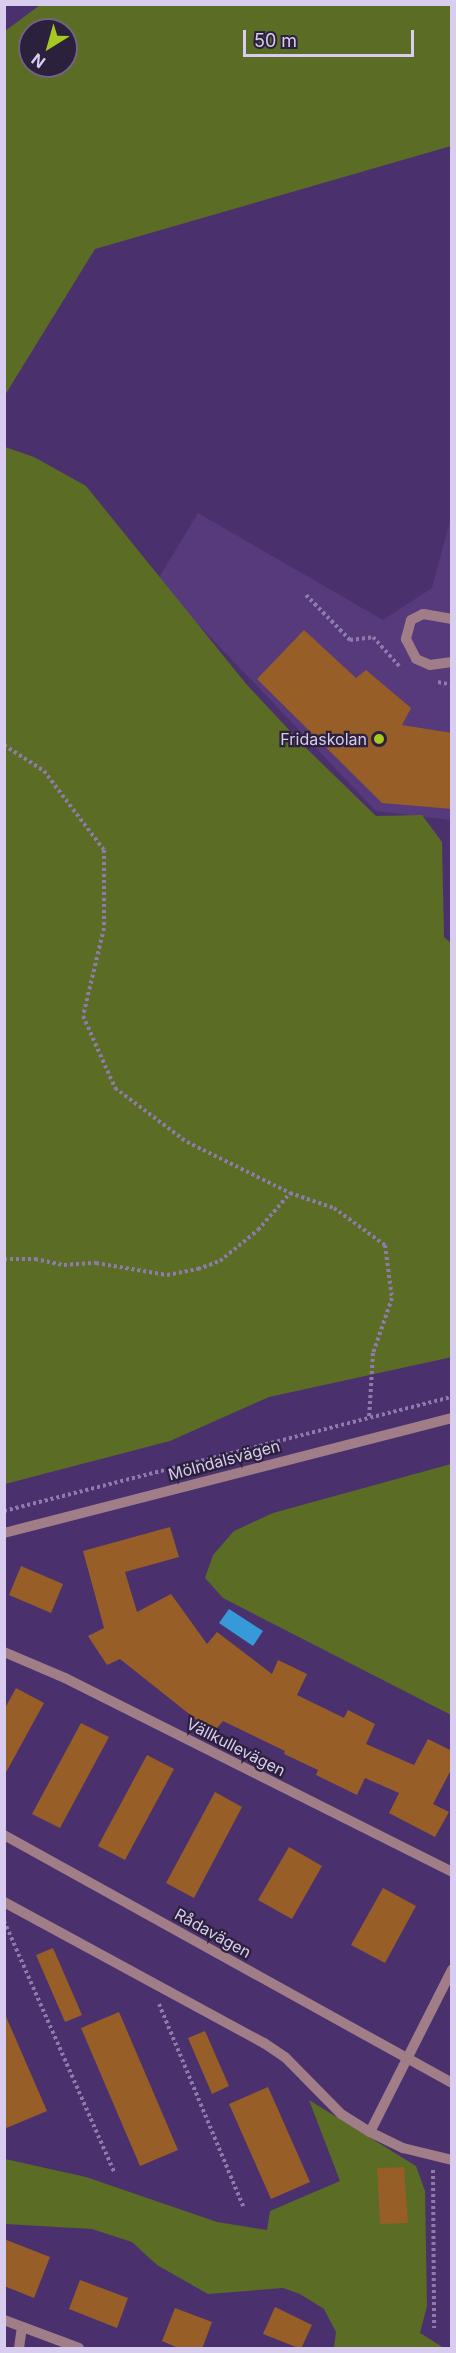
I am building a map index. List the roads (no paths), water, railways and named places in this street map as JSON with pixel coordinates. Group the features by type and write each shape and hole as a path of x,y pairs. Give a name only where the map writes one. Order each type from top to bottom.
{"street":[{"path":"452,619 423,614 411,620 406,639 416,658 430,665 452,662"},
{"name":"Mölndalsvägen","path":"4,1533 452,1418"},
{"name":"Vällkullevägen","path":"4,1652 65,1678 452,1872"},
{"name":"Rådavägen","path":"4,1835 406,2060 452,2083"},
{"path":"4,1902 264,2043 285,2057 341,2114 370,2132 404,2148 452,2160"},
{"path":"370,2132 452,1970"},
{"path":"4,2320 79,2349"},
{"path":"19,2349 22,2327"}],"water":[{"path":"229,1609 263,1631 253,1646 219,1623"}],"place":[{"name":"Fridaskolan","path":"379,739"}]}
